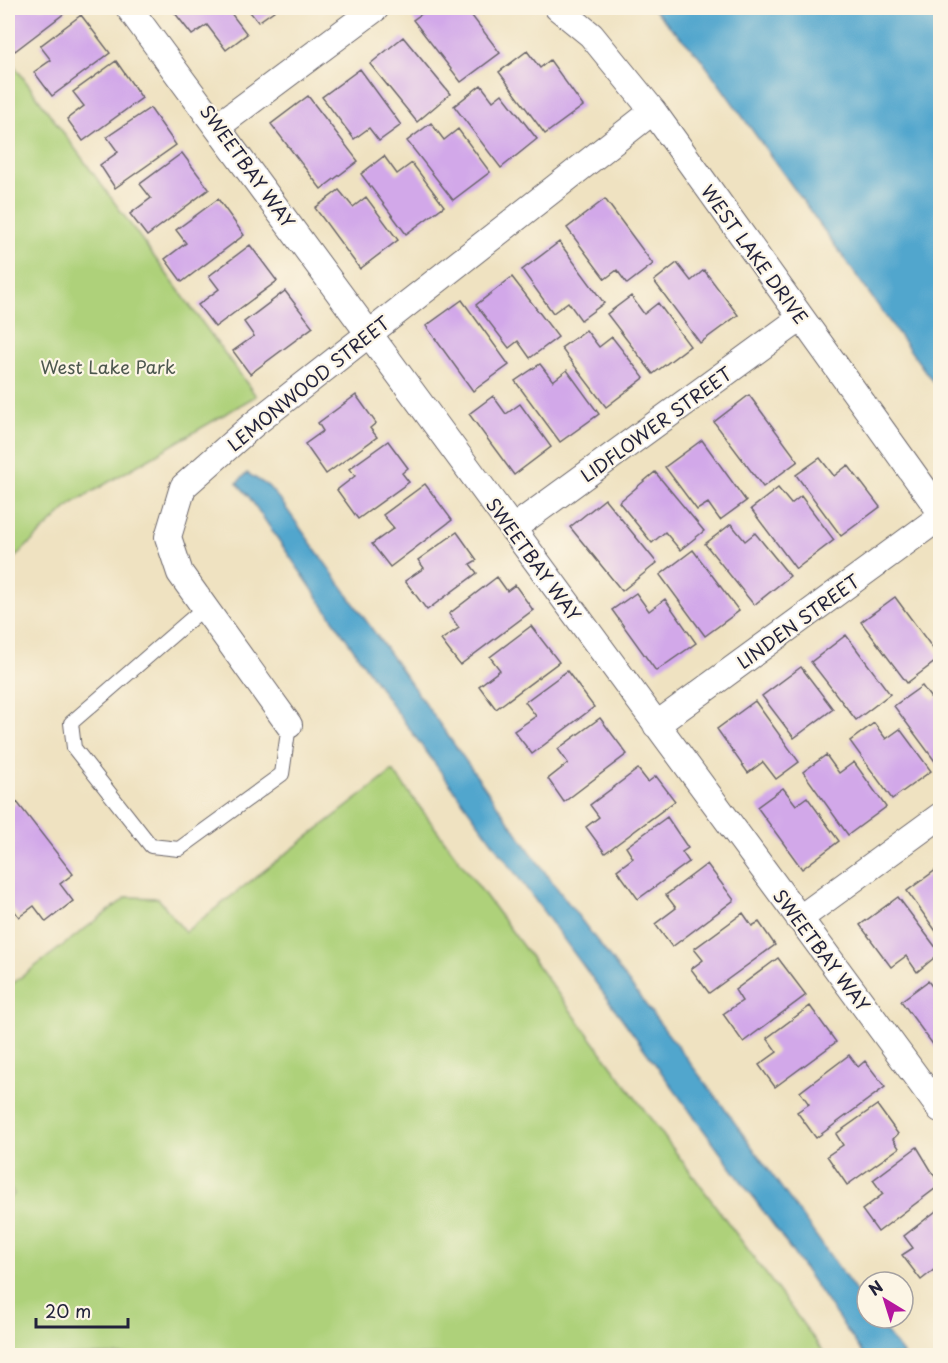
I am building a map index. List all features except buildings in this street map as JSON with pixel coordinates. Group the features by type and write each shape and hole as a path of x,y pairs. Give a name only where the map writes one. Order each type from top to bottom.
{"street":[{"name":"SWEETBAY WAY","path":"129,8 370,332 512,529 940,1109"},
{"path":"218,126 376,8"},
{"name":"WEST LAKE DRIVE","path":"558,8 591,35 653,111 940,511"},
{"name":"LEMONWOOD STREET","path":"289,724 180,573 168,537 183,487 254,424 653,111"},
{"name":"LIDFLOWER STREET","path":"512,529 801,318"},
{"name":"LINDEN STREET","path":"656,725 940,517"},
{"path":"800,919 940,816"}],"lane":[{"path":"205,607 71,723 74,748 152,846 179,849 282,774 289,724"}],"green space":[{"name":"West Lake Park","path":"8,57 256,396 71,504 8,564"},
{"path":"393,771 826,1355 8,1355 8,1199 14,1194 8,1185 8,987 127,897 158,898 185,932"}],"water":[{"path":"652,8 940,8 940,392 699,56"},
{"path":"247,473 268,486 281,501 547,875 722,1105 855,1290 855,1330 884,1330 904,1355 864,1355 777,1230 389,701 247,494 237,483"}]}
